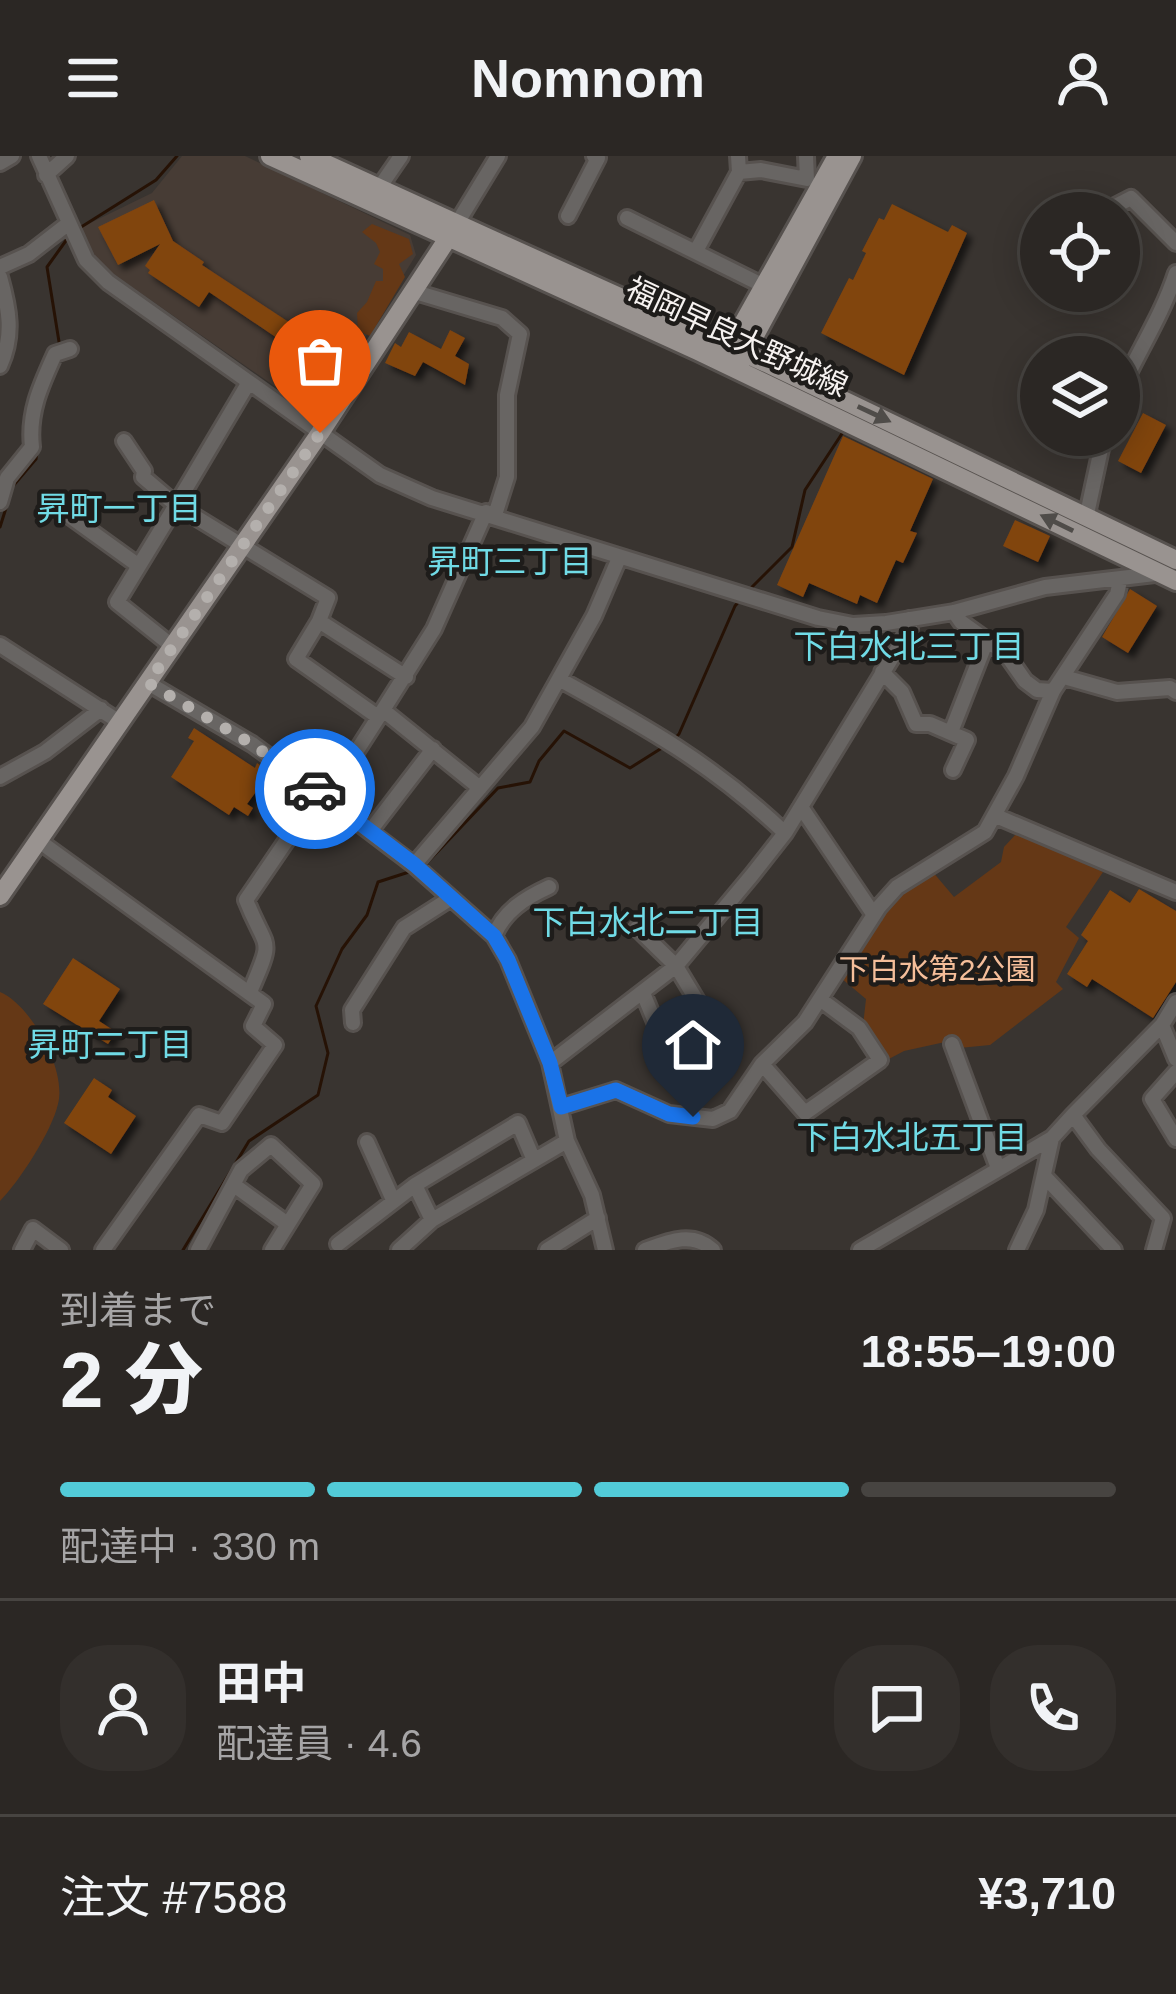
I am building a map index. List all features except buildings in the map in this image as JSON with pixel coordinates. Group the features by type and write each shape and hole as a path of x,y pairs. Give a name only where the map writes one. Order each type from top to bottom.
{"main road":[{"name":"福岡早良大野城線","path":"270,156 1087,514 1173,571"},
{"name":"福岡早良大野城線","path":"309,156 379,188 452,232"},
{"path":"733,359 762,285 837,156"},
{"path":"733,359 853,156"},
{"path":"0,896 320,433 452,232"},
{"name":"福岡早良大野城線","path":"733,359 1173,571"}],"street":[{"path":"0,163 12,156"},
{"path":"38,156 86,260 108,283 380,476 432,498 853,626 954,612 1045,587 1173,571"},
{"path":"46,175 67,156"},
{"path":"379,188 401,156"},
{"path":"452,232 498,156"},
{"path":"568,216 598,158 593,156"},
{"path":"696,251 739,164 807,179 806,156"},
{"path":"1140,207 1176,243"},
{"path":"627,218 762,285"},
{"path":"0,267 29,254 69,223"},
{"path":"1140,347 1167,300 1176,273"},
{"path":"0,277 10,344 0,366"},
{"path":"347,766 434,628 507,477 507,395 520,334 502,318 412,291"},
{"path":"0,502 8,478 32,447 35,399 55,354 70,349"},
{"path":"172,646 117,602 249,382"},
{"path":"124,441 144,471 143,477 176,505 328,598 296,659 433,749 480,788"},
{"path":"1087,514 1099,456"},
{"path":"68,519 139,566"},
{"path":"415,865 532,728 594,616 619,558"},
{"path":"561,1107 616,1090 669,1114 713,1119 730,1111 762,1064 805,1022 897,886 986,832 1053,691 1117,594 1120,580"},
{"path":"954,612 1006,654 1036,690 1053,691"},
{"path":"550,1063 676,966 785,833 910,628 909,619"},
{"path":"319,621 406,677"},
{"path":"952,732 987,640"},
{"path":"0,645 122,723"},
{"path":"882,672 902,692 916,724 967,740 952,770"},
{"path":"1064,677 1118,692 1174,685"},
{"path":"559,679 664,737 739,788 785,833"},
{"path":"148,683 252,744 320,793 415,865 494,936 550,1063 567,1141 598,1218 605,1250"},
{"path":"0,777 45,752 101,709"},
{"path":"370,831 433,749"},
{"path":"250,992 267,945 265,931 246,900 320,793"},
{"path":"801,807 874,915"},
{"path":"996,816 1176,892"},
{"path":"39,841 264,1004 254,1026 275,1045 222,1124 199,1115 103,1250"},
{"path":"494,936 501,919 529,896 549,887"},
{"path":"353,1023 352,1010 404,928 451,898"},
{"path":"638,928 676,966 708,1019"},
{"path":"643,993 661,1034"},
{"path":"762,1064 805,1113 880,1060 859,1028 820,999"},
{"path":"860,1250 1052,1138 1162,1025 1176,1002"},
{"path":"1162,1025 1176,1059"},
{"path":"952,1044 998,1168"},
{"path":"1176,1072 1152,1099 1176,1139"},
{"path":"1073,1115 1098,1150 1170,1222 1154,1250"},
{"path":"338,1244 415,1185 518,1123 533,1158"},
{"path":"1005,1250 1018,1250 1036,1210 1052,1138"},
{"path":"399,1250 432,1220 567,1141"},
{"path":"367,1142 393,1200"},
{"path":"198,1250 241,1170 272,1145 313,1184 272,1250"},
{"path":"1046,1178 1114,1250"},
{"path":"234,1184 286,1223"},
{"path":"415,1185 432,1220"},
{"path":"547,1250 598,1218"},
{"path":"22,1250 33,1229 61,1250"},
{"path":"645,1250 682,1238 703,1241 713,1250"}],"shaded area":[{"path":"182,156 245,156 410,235 416,255 319,412 309,410 96,262 80,228 152,193"}],"green space":[{"path":"372,224 409,239 413,254 399,264 405,277 370,336 358,331 357,313 376,281 383,281 383,269 374,264 380,252 362,232"},
{"name":"下白水第2公園","path":"1017,833 1103,872 1066,927 1079,938 1056,982 1063,989 990,1045 949,1049 945,1042 904,1051 885,1061 863,1026 866,999 841,978 899,890 932,871 954,897 1001,862 1004,847"},
{"path":"0,992 23,1010 44,1040 59,1090 55,1115 42,1142 0,1201"}],"waterway":[{"path":"78,229 156,180 177,156"},
{"path":"60,348 47,267 70,235"},
{"path":"50,382 60,358"},
{"path":"38,428 43,402"},
{"path":"748,591 792,547 805,490 845,429"},
{"path":"0,527 13,486 36,459 37,450"},
{"path":"673,740 741,599"},
{"path":"424,866 498,788 530,782 539,761 564,731 630,768 665,746"},
{"path":"183,1250 249,1141 318,1095 328,1053 316,1006 342,949 367,915 378,882 409,872"}],"way so far":[{"path":"315,789 252,744 148,683 320,433"}],"district":[{"name":"昇町一丁目","path":"119,508"},
{"name":"昇町三丁目","path":"510,561"},
{"name":"下白水北三丁目","path":"909,646"},
{"name":"下白水北二丁目","path":"648,922"},
{"name":"昇町二丁目","path":"110,1044"},
{"name":"下白水北五丁目","path":"912,1137"}],"route":[{"path":"315,789 415,865 494,936 550,1063 561,1107 616,1090 669,1114 693,1117"}]}
